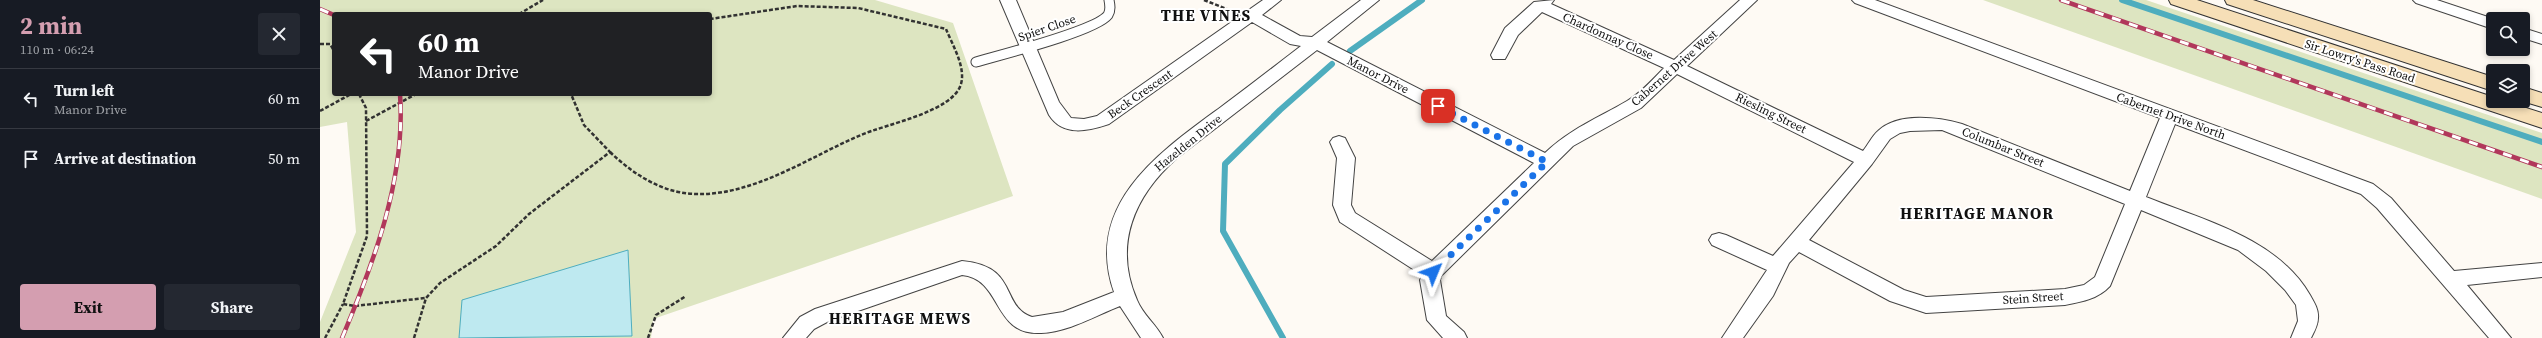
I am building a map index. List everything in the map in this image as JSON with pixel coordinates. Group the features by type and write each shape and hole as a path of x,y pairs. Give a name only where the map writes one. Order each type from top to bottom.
{"main road":[{"name":"Sir Lowry's Pass Road","path":"2178,0 2542,121"},
{"name":"Sir Lowry's Pass Road","path":"2234,0 2486,82"},
{"path":"2530,96 2542,100"}],"street":[{"name":"Beck Crescent","path":"1008,0 1031,47 1058,116 1074,125 1089,124 1103,120 1262,8"},
{"name":"Hazelden Drive","path":"1153,338 1133,314 1124,296 1118,275 1117,244 1124,215 1141,184 1175,151 1370,0"},
{"name":"Cabernet Drive West","path":"1433,272 1547,162 1585,130 1635,104 1750,0"},
{"name":"Cabernet Drive North","path":"1860,0 2367,189 2384,203 2501,338"},
{"path":"2421,0 2486,22"},
{"name":"Chardonnay Close","path":"1499,55 1511,32 1543,3 1676,67"},
{"name":"Manor Drive","path":"1262,8 1296,40 1315,43 1547,162"},
{"path":"2530,35 2542,39"},
{"name":"Riesling Street","path":"1676,67 1866,160"},
{"name":"Stein Street","path":"1796,242 1897,296 1926,305 2065,297 2086,293 2097,288 2102,281 2170,115"},
{"name":"Columbar Street","path":"1732,338 1765,295 1781,260 1866,160 1884,135 1895,128 1926,123 1942,124 2226,236 2261,254 2277,269 2304,304 2308,314 2307,324 2301,338"},
{"path":"1339,142 1346,158 1342,205 1347,217 1433,272 1430,280 1437,320 1457,338"},
{"path":"1719,240 1779,267"},
{"path":"792,338 807,322 822,315 962,268 974,268 985,272 993,279 1014,316 1022,323 1033,325 1050,324 1124,296"},
{"path":"2450,279 2542,270"}],"lane":[{"name":"Spier Close","path":"976,62 1031,47 1100,20 1107,16 1110,10 1109,0"}],"path":[{"path":"522,12 543,0"},
{"path":"1204,0 1227,11 1232,8"},
{"path":"572,96 584,125 610,152 655,186 692,195 727,190 769,179 861,135 931,110 954,95 961,83 956,54 946,29 858,8 797,6 712,19"},
{"path":"320,44 330,44 332,48"},
{"path":"320,111 347,96"},
{"path":"325,338 343,304 367,236 368,204 365,157 366,108 361,96"},
{"path":"366,121 412,96"},
{"path":"414,338 426,298 440,283 496,246 529,214 610,152"},
{"path":"648,338 656,315 686,296"},
{"path":"343,304 355,306 426,298"}],"green space":[{"path":"320,0 875,0 953,23 1013,196 653,319 651,338 320,338 320,322 356,232 347,122 320,127"},
{"path":"1983,0 2146,0 2542,133 2542,199"}],"water":[{"path":"628,250 632,336 459,338 462,300"}],"waterway":[{"path":"1350,51 1422,0"},
{"path":"2122,0 2542,142"},
{"path":"1283,338 1223,231 1225,164 1280,110 1332,64"}],"railway":[{"path":"2061,0 2542,167"},
{"path":"320,9 332,14"},
{"path":"342,338 376,250 393,188 401,125 400,96"}],"district":[{"name":"THE VINES","path":"1206,15"},
{"name":"HERITAGE MANOR","path":"1977,213"},
{"name":"HERITAGE MEWS","path":"900,318"}],"route":[{"path":"1433,272 1547,162 1438,106"}]}
